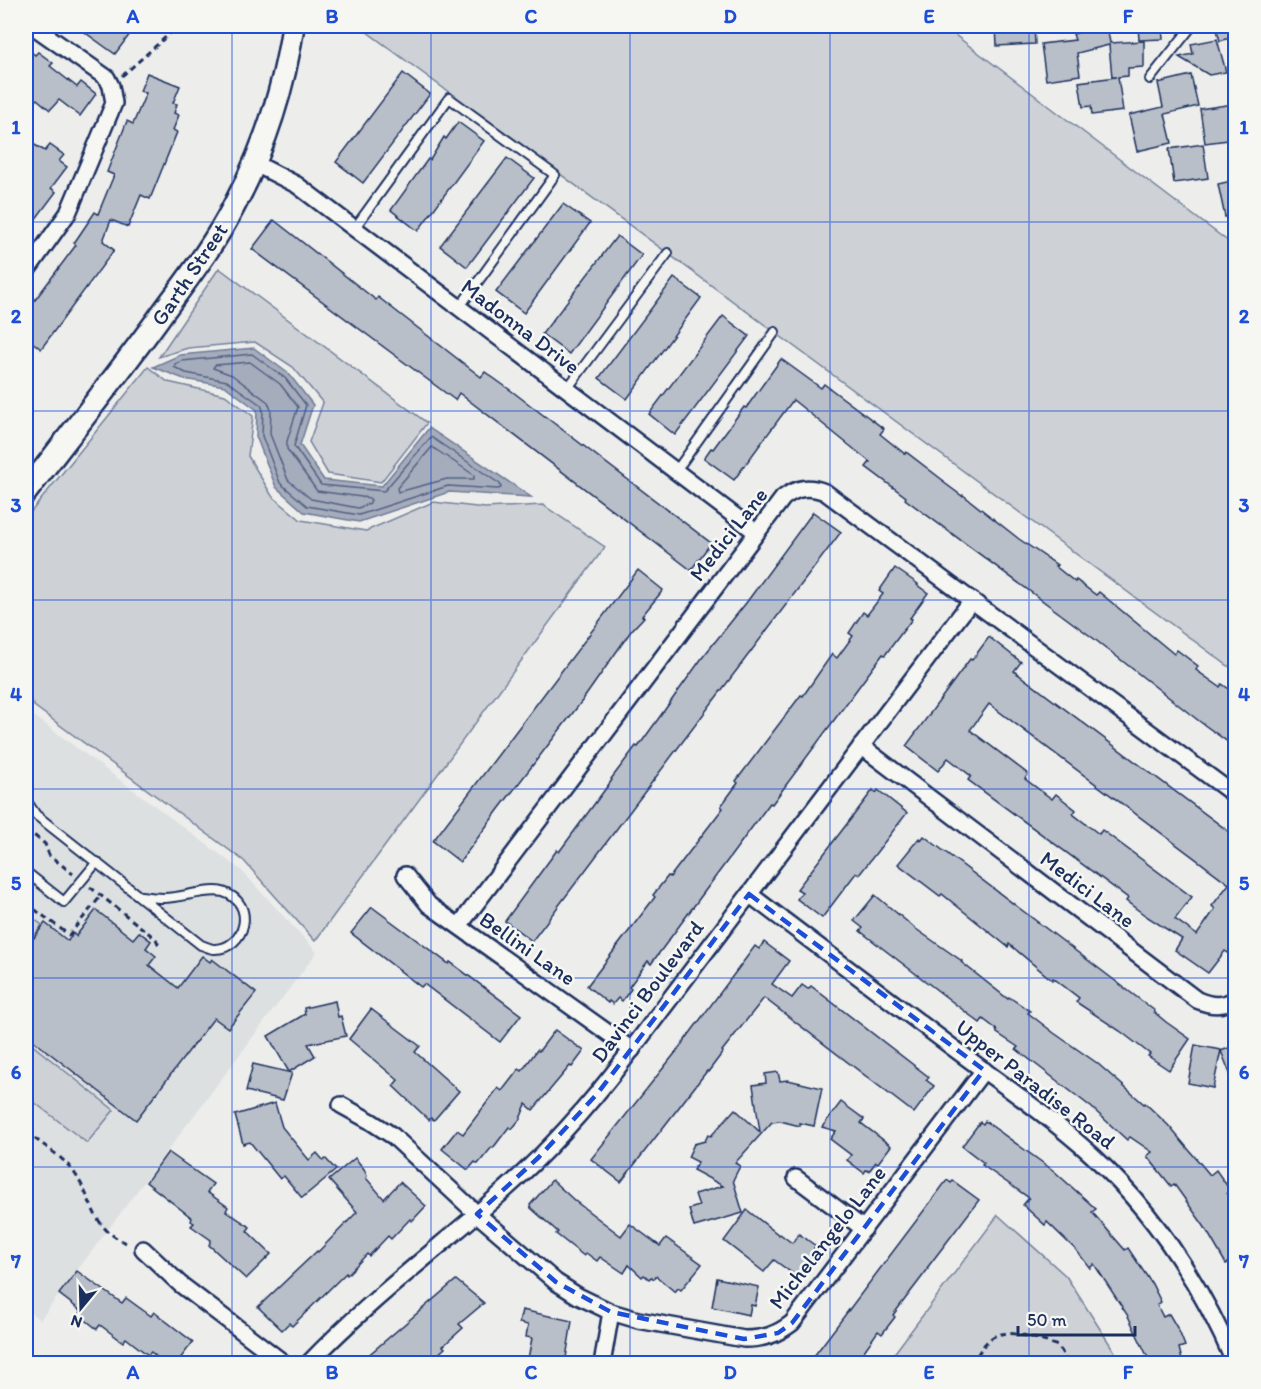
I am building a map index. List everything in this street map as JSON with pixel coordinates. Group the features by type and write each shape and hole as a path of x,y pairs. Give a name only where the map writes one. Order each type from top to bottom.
{"street":[{"path":"26,272 68,213 114,103 107,78 33,26"},
{"name":"Garth Street","path":"26,492 210,249 255,163 273,115 288,62 293,26"},
{"name":"Madonna Drive","path":"255,163 297,185 756,532"},
{"name":"Medici Lane","path":"459,926 756,532 783,498 792,491 803,488 814,488 825,492 1236,796"},
{"name":"Davinci Boulevard","path":"308,1364 372,1301 519,1176 597,1094 972,600"},
{"name":"Medici Lane","path":"861,746 1197,1000 1219,1005 1236,999"},
{"name":"Bellini Lane","path":"405,875 429,905 632,1050"},
{"name":"Upper Paradise Road","path":"749,894 984,1070 1074,1140 1111,1174 1139,1204 1182,1260 1235,1363"},
{"name":"Michelangelo Lane","path":"341,1105 370,1120 393,1136 477,1214 556,1282 578,1296 611,1312 638,1320 744,1339 761,1339 778,1333 792,1323 984,1070"},
{"path":"796,1178 864,1229"},
{"path":"144,1249 180,1284 285,1364"},
{"path":"602,1364 611,1312"}],"lane":[{"path":"1150,79 1192,26"},
{"path":"354,229 449,98 555,175 459,308"},
{"path":"567,389 668,253"},
{"path":"676,471 775,332"},
{"path":"26,800 36,815 201,945 215,949 229,944 239,936 244,926 244,912 239,903 231,895 220,891 164,898 141,896"},
{"path":"26,872 64,902 97,862"}],"path":[{"path":"111,86 178,26"},
{"path":"26,829 45,844 49,855 156,939 160,948"},
{"path":"26,903 69,935 101,896"},
{"path":"26,1132 72,1170 104,1229 115,1238 144,1249"},
{"path":"972,1364 990,1339 1003,1334 1015,1334 1058,1346 1069,1364"}],"highlighted area":[{"path":"749,894 984,1070 792,1323 778,1333 744,1339 611,1312 556,1282 477,1214 539,1157 597,1094"}],"shaded area":[{"path":"359,26 943,26 1229,242 1235,235 1235,671"},
{"path":"219,268 427,423 381,482 328,474 309,442 323,403 293,367 255,342 188,348 159,357"},
{"path":"148,367 168,382 225,395 253,416 248,456 272,496 301,520 366,531 433,502 485,508 543,505 605,547 315,941 244,861 34,706 26,693 26,518"},
{"path":"26,710 241,870 317,952 40,1320 26,1309"},
{"path":"26,913 42,925 32,939 26,934"},
{"path":"26,1040 114,1110 87,1143 26,1096"},
{"path":"998,1215 1066,1276 1122,1363 887,1363"}],"water":[{"path":"254,348 289,374 313,405 300,445 324,480 382,486 429,428 531,497 449,492 359,522 304,512 276,487 256,436 257,410 225,386 184,379 153,367 180,355"}],"building":[{"path":"76,26 136,26 115,54"},
{"path":"996,26 1034,26 1035,44 997,46"},
{"path":"1079,26 1107,26 1110,43 1144,41 1144,67 1128,68 1128,76 1118,77 1123,111 1092,115 1091,106 1083,107 1079,82 1116,77 1112,77 1109,45 1077,53 1080,75 1046,80 1041,44 1075,40 1073,34 1080,32"},
{"path":"1138,26 1162,26 1163,39 1139,40"},
{"path":"1216,26 1236,26 1236,36 1220,41"},
{"path":"1217,39 1226,72 1209,75 1179,57 1193,54 1191,44"},
{"path":"26,48 35,55 38,52 53,63 50,66 77,87 81,82 96,94 80,116 59,100 50,110 37,99 26,114"},
{"path":"147,73 180,86 173,103 177,104 174,113 179,115 173,130 177,132 150,199 141,195 128,227 111,220 103,241 114,250 41,349 26,337 26,312 76,245 74,243 95,212 98,214 114,175 107,172 127,121 133,124 146,93 140,91"},
{"path":"403,73 430,94 363,183 336,162"},
{"path":"1191,75 1198,106 1165,114 1172,143 1137,151 1129,115 1163,107 1158,83"},
{"path":"1233,104 1236,139 1205,143 1200,109"},
{"path":"458,122 484,141 418,231 391,210 428,159 430,160 444,137 446,139"},
{"path":"33,144 45,151 50,145 64,155 59,161 67,167 51,188 56,192 26,232 26,154"},
{"path":"1203,144 1208,178 1174,183 1169,149"},
{"path":"507,158 534,178 467,267 440,246"},
{"path":"1236,180 1236,214 1225,217 1218,184"},
{"path":"563,204 590,223 524,313 496,292"},
{"path":"274,220 376,300 378,297 481,377 485,372 513,392 711,543 691,570 459,393 455,400 252,249"},
{"path":"617,236 642,255 569,354 542,334"},
{"path":"674,278 701,298 627,399 599,378"},
{"path":"723,316 749,336 675,435 649,414"},
{"path":"781,359 821,388 824,384 884,429 880,434 905,454 906,452 1019,539 1057,565 1055,566 1075,582 1076,580 1096,595 1099,592 1174,654 1177,650 1198,666 1196,670 1220,687 1222,684 1236,694 1236,744 1229,740 1228,742 1199,721 1093,638 905,499 906,497 866,467 870,462 793,400 734,480 704,458 744,407 746,408"},
{"path":"813,512 841,532 532,941 505,921"},
{"path":"895,568 928,593 910,618 912,619 885,655 883,654 772,804 770,803 651,964 648,961 622,1001 618,998 613,1004 609,1001 608,1003 587,986 655,897 653,895 668,876 670,877 723,808 721,806 738,783 736,781 801,695 803,696 832,654 837,658 853,636 849,633 863,612 867,615 883,594 879,591"},
{"path":"638,570 663,590 460,862 433,841"},
{"path":"989,637 1021,662 1014,671 1236,837 1236,942 1228,953 1225,951 1208,973 1175,950 1182,939 1146,916 1126,901 1128,898 968,780 971,776 948,758 938,771 906,746 970,659 972,660","holes":["989,704 1229,884 1212,906 1215,909 1197,935 1175,919 1192,897 1102,830 1099,834 1073,814 1076,810 1056,794 1052,799 1025,779 1028,774 970,730"]},
{"path":"873,790 876,793 878,790 907,813 859,875 856,873 822,918 797,899 802,892 797,889"},
{"path":"924,836 1190,1039 1169,1070 1148,1056 1150,1054 1120,1031 1076,1002 1079,998 1053,978 1052,980 1009,944 1008,947 942,894 940,896 898,864 919,838 921,840"},
{"path":"875,895 1008,999 1009,997 1030,1011 1028,1013 1097,1063 1168,1125 1210,1175 1216,1170 1230,1190 1227,1193 1236,1206 1236,1259 1226,1264 1204,1226 1174,1184 1171,1186 1147,1156 1152,1152 1130,1137 1127,1140 1091,1107 1016,1049 1018,1047 997,1033 996,1029 983,1019 980,1023 860,931 863,928 854,921"},
{"path":"372,907 521,1015 500,1042 424,984 421,987 351,933"},
{"path":"96,910 133,939 139,932 151,941 146,948 156,956 149,965 178,988 202,956 210,962 212,959 256,993 228,1028 214,1018 136,1120 26,1035 26,939 30,943 45,923 68,941 73,933 76,936"},
{"path":"764,942 789,961 772,984 792,998 802,985 808,989 811,986 929,1077 926,1080 934,1086 914,1113 764,998 621,1182 591,1159 676,1052 755,946 759,949"},
{"path":"335,1001 338,1017 341,1016 346,1036 308,1044 315,1056 289,1072 268,1036 305,1014 304,1008"},
{"path":"371,1009 420,1046 415,1052 459,1091 434,1120 431,1118 429,1120 393,1086 398,1080 349,1039"},
{"path":"555,1030 584,1051 533,1110 526,1104 520,1119 512,1129 509,1127 478,1164 475,1162 468,1170 442,1149 457,1130 463,1134 498,1088 502,1091 519,1069 522,1071"},
{"path":"1195,1045 1221,1050 1213,1088 1188,1083"},
{"path":"1236,1045 1236,1086 1235,1086 1221,1051"},
{"path":"253,1064 292,1073 283,1100 246,1091"},
{"path":"778,1072 780,1081 788,1080 822,1088 814,1126 772,1122 735,1163 740,1166 733,1180 743,1213 694,1227 689,1209 699,1206 695,1194 723,1186 693,1170 698,1162 688,1157 694,1144 705,1141 708,1135 711,1136 735,1109 760,1132 753,1085 766,1083 765,1074"},
{"path":"841,1102 864,1119 861,1123 891,1146 878,1163 876,1162 869,1171 866,1170 864,1173 847,1160 851,1155 830,1139 836,1131 822,1127"},
{"path":"275,1103 282,1127 309,1160 317,1153 336,1170 302,1198 284,1176 280,1179 250,1142 243,1144 235,1115"},
{"path":"985,1121 1054,1171 1096,1209 1092,1212 1125,1250 1128,1248 1152,1284 1161,1302 1157,1305 1163,1317 1169,1314 1179,1331 1185,1346 1179,1348 1183,1364 1151,1364 1128,1316 1094,1264 1090,1268 1076,1250 1047,1222 1045,1225 1023,1205 1029,1198 982,1165 984,1163 962,1146 980,1122 983,1124"},
{"path":"168,1152 213,1184 207,1192 228,1207 226,1211 250,1227 247,1231 271,1254 246,1279 209,1245 211,1240 191,1226 194,1223 191,1221 192,1218 146,1182"},
{"path":"355,1158 364,1169 366,1178 384,1199 400,1182 426,1206 391,1239 388,1236 369,1256 367,1254 292,1326 289,1323 282,1330 258,1307 318,1252 357,1212 329,1180"},
{"path":"552,1180 575,1201 621,1236 630,1224 660,1246 666,1238 702,1264 681,1290 678,1288 675,1292 656,1276 654,1279 651,1277 649,1279 644,1275 642,1277 629,1265 624,1273 600,1257 597,1261 586,1253 584,1256 556,1234 558,1232 531,1208 530,1205"},
{"path":"947,1180 951,1183 953,1181 979,1200 893,1315 895,1317 882,1334 878,1331 855,1364 808,1364"},
{"path":"747,1210 792,1243 799,1234 816,1246 814,1248 816,1250 796,1276 774,1260 764,1272 724,1241"},
{"path":"77,1271 122,1303 126,1298 151,1316 154,1312 193,1342 176,1364 165,1364 151,1352 148,1355 126,1338 123,1342 100,1325 97,1329 78,1314 81,1311 59,1294"},
{"path":"717,1278 759,1287 755,1306 751,1305 749,1315 712,1307"},
{"path":"456,1280 484,1303 459,1324 463,1328 427,1364 421,1357 412,1364 358,1364"},
{"path":"522,1310 572,1321 565,1364 527,1364 532,1338 526,1337 528,1325 519,1323"}]}
